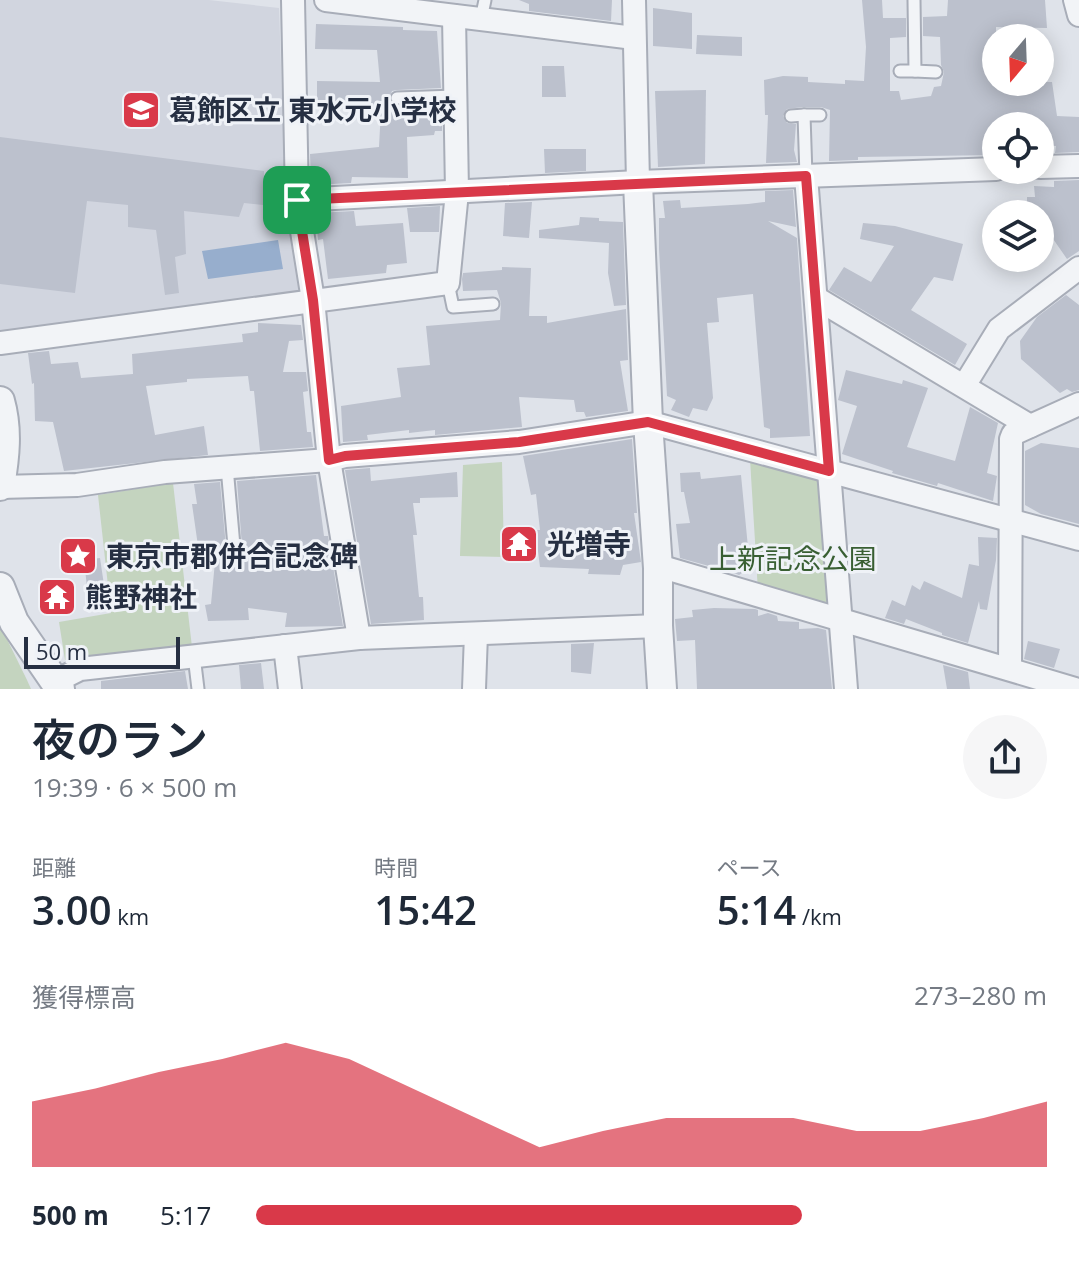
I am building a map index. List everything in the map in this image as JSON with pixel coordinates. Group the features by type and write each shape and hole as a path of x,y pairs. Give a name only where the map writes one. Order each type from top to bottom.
{"street":[{"path":"293,0 297,200 313,300 329,460 359,638"},
{"path":"634,0 638,182 662,689"},
{"path":"341,1 454,16 483,9 634,38"},
{"path":"0,343 448,283 457,192 454,16"},
{"path":"1054,167 1079,166"},
{"path":"297,200 638,182 982,170"},
{"path":"806,176 846,689"},
{"path":"964,386 999,329 1079,268"},
{"path":"816,298 1030,426"},
{"path":"0,401 4,415 5,449 0,487 77,485 165,472 519,442 648,422 1079,539"},
{"path":"1010,669 1011,439 1013,434 1079,404"},
{"path":"658,568 1075,689"},
{"path":"0,587 14,622 57,686 80,669 359,638 658,626"},
{"path":"474,689 476,634"},
{"path":"285,646 290,689"}],"lane":[{"path":"914,0 915,71"},
{"path":"900,71 936,72"},
{"path":"397,98 455,96"},
{"path":"804,115 806,176"},
{"path":"791,116 820,115"},
{"path":"448,283 453,307 493,304"},
{"path":"227,466 234,546"},
{"path":"194,656 198,689"}],"shaded area":[{"name":"葛飾区立 東水元小学校","path":"0,0 209,0 279,8 286,211 300,285 295,295 0,336"}],"green space":[{"name":"上新記念公園","path":"750,459 825,475 834,613 758,591"},
{"path":"502,462 504,557 460,556 463,465"},
{"path":"173,483 192,647 65,660 59,622 111,613 98,495"},
{"path":"0,625 27,680 31,689 0,689"}],"water":[{"path":"278,240 283,269 208,279 202,251"}],"building":[{"path":"519,0 612,0 611,21 529,11 529,4"},
{"path":"862,0 882,0 883,18 906,18 906,37 890,38 890,91 899,91 901,100 931,96 934,87 941,86 944,72 940,37 923,36 923,17 947,16 948,0 1045,0 1047,24 982,24 982,96 1054,96 1057,116 1079,117 1079,152 1055,153 1054,112 982,112 982,155 858,157 858,160 829,161 830,110 803,107 787,109 783,116 787,123 796,124 794,150 797,162 766,163 768,115 765,115 764,80 783,76 808,77 808,82 845,84 845,80 864,81 866,47"},
{"path":"653,8 692,13 692,49 653,46"},
{"path":"316,24 437,31 441,88 397,90 392,91 389,98 390,103 397,106 442,105 442,131 435,131 434,135 407,137 408,178 352,177 351,183 314,185 311,182 310,154 379,147 381,109 317,106 317,81 380,82 377,50 315,49"},
{"path":"697,35 742,37 742,56 696,54"},
{"path":"542,66 564,66 566,97 542,97"},
{"path":"706,90 705,164 658,167 655,91"},
{"path":"0,137 264,171 263,205 244,203 239,217 184,211 186,254 175,257 179,293 165,295 156,230 128,227 128,205 87,201 75,293 0,284"},
{"path":"544,149 586,149 586,171 545,173"},
{"path":"1079,180 1079,251 1067,259 1054,240 1054,200 1027,200 1027,197 1035,197 1034,186 1054,187 1054,181"},
{"path":"793,190 796,227 768,221 797,238 810,436 770,438 770,429 764,427 753,294 717,298 719,322 707,323 713,398 707,411 693,408 689,417 671,410 676,400 667,396 659,249 659,218 665,218 663,201 680,200 681,208 748,204 765,202 765,191"},
{"path":"532,202 529,238 503,236 505,203"},
{"path":"440,206 439,232 410,232 407,208"},
{"path":"354,211 356,226 403,223 407,263 387,265 386,273 328,279 323,239 318,240 316,213"},
{"path":"580,217 623,222 626,305 614,306 608,273 609,243 539,238 539,230 579,225"},
{"path":"863,223 895,226 963,244 953,281 934,277 911,310 967,344 955,365 829,290 844,267 871,282 894,246 860,239"},
{"path":"502,267 531,268 529,316 547,316 547,323 626,309 628,360 620,361 628,411 586,417 584,412 576,412 574,400 519,397 522,427 435,435 435,430 409,433 409,430 367,435 368,440 343,442 341,406 401,397 397,368 430,365 426,326 500,320 501,303 497,290 463,291 462,279 463,273 502,270"},
{"path":"1066,295 1079,305 1079,390 1072,392 1067,389 1060,393 1021,359 1020,341 1037,317"},
{"path":"258,323 301,325 303,340 289,341 283,372 306,372 308,391 303,392 307,432 311,432 313,447 260,451 254,391 250,391 248,376 187,379 187,382 146,386 155,435 204,426 208,455 64,471 53,422 35,421 34,383 28,353 49,351 51,364 78,362 81,378 133,374 132,354 243,342 242,334 258,332"},
{"path":"846,370 902,384 903,380 928,388 907,447 955,461 970,407 998,423 987,473 997,476 993,501 938,483 937,486 892,473 842,454 857,406 838,400"},
{"path":"632,439 637,513 634,513 641,562 623,565 620,575 588,574 589,569 540,567 538,551 509,554 507,531 540,530 536,494 531,495 523,456"},
{"path":"1041,443 1079,448 1079,524 1041,514 1025,505 1025,451"},
{"path":"370,468 371,481 457,472 458,497 420,498 420,503 413,503 417,535 413,535 424,620 371,624 345,470"},
{"path":"700,472 701,479 741,475 750,568 739,575 734,573 733,566 716,568 680,558 676,524 690,523 684,492 681,492 680,473"},
{"path":"316,475 324,536 328,536 343,626 285,627 287,613 248,608 249,620 208,621 205,605 211,604 216,551 199,553 192,504 197,504 194,484 220,482 226,547 234,554 242,546 237,481"},
{"path":"978,537 997,538 996,560 987,610 980,609 979,601 968,643 906,619 904,624 885,618 892,600 905,606 912,585 920,590 924,581 962,598 969,564 979,566"},
{"path":"100,558 104,585 87,587 84,560"},
{"path":"64,587 67,605 49,608 47,589"},
{"path":"755,609 758,616 768,613 777,616 778,621 799,622 799,629 826,630 832,689 697,689 695,640 677,641 675,619 693,617 692,610"},
{"path":"1028,641 1060,649 1054,668 1024,659"},
{"path":"594,643 591,674 571,672 571,644"},
{"path":"261,663 264,689 241,689 239,665"},
{"path":"943,665 968,672 970,689 947,689"},
{"path":"185,671 188,689 101,689 101,681"}],"place":[{"name":"葛飾区立 東水元小学校","path":"141,110"},
{"name":"光増寺","path":"519,544"},
{"name":"東京市郡併合記念碑","path":"78,556"},
{"name":"熊野神社","path":"57,597"}],"route":[{"path":"806,176 829,471 648,422 519,442 345,456 329,460 313,300 297,200 806,176"}]}
